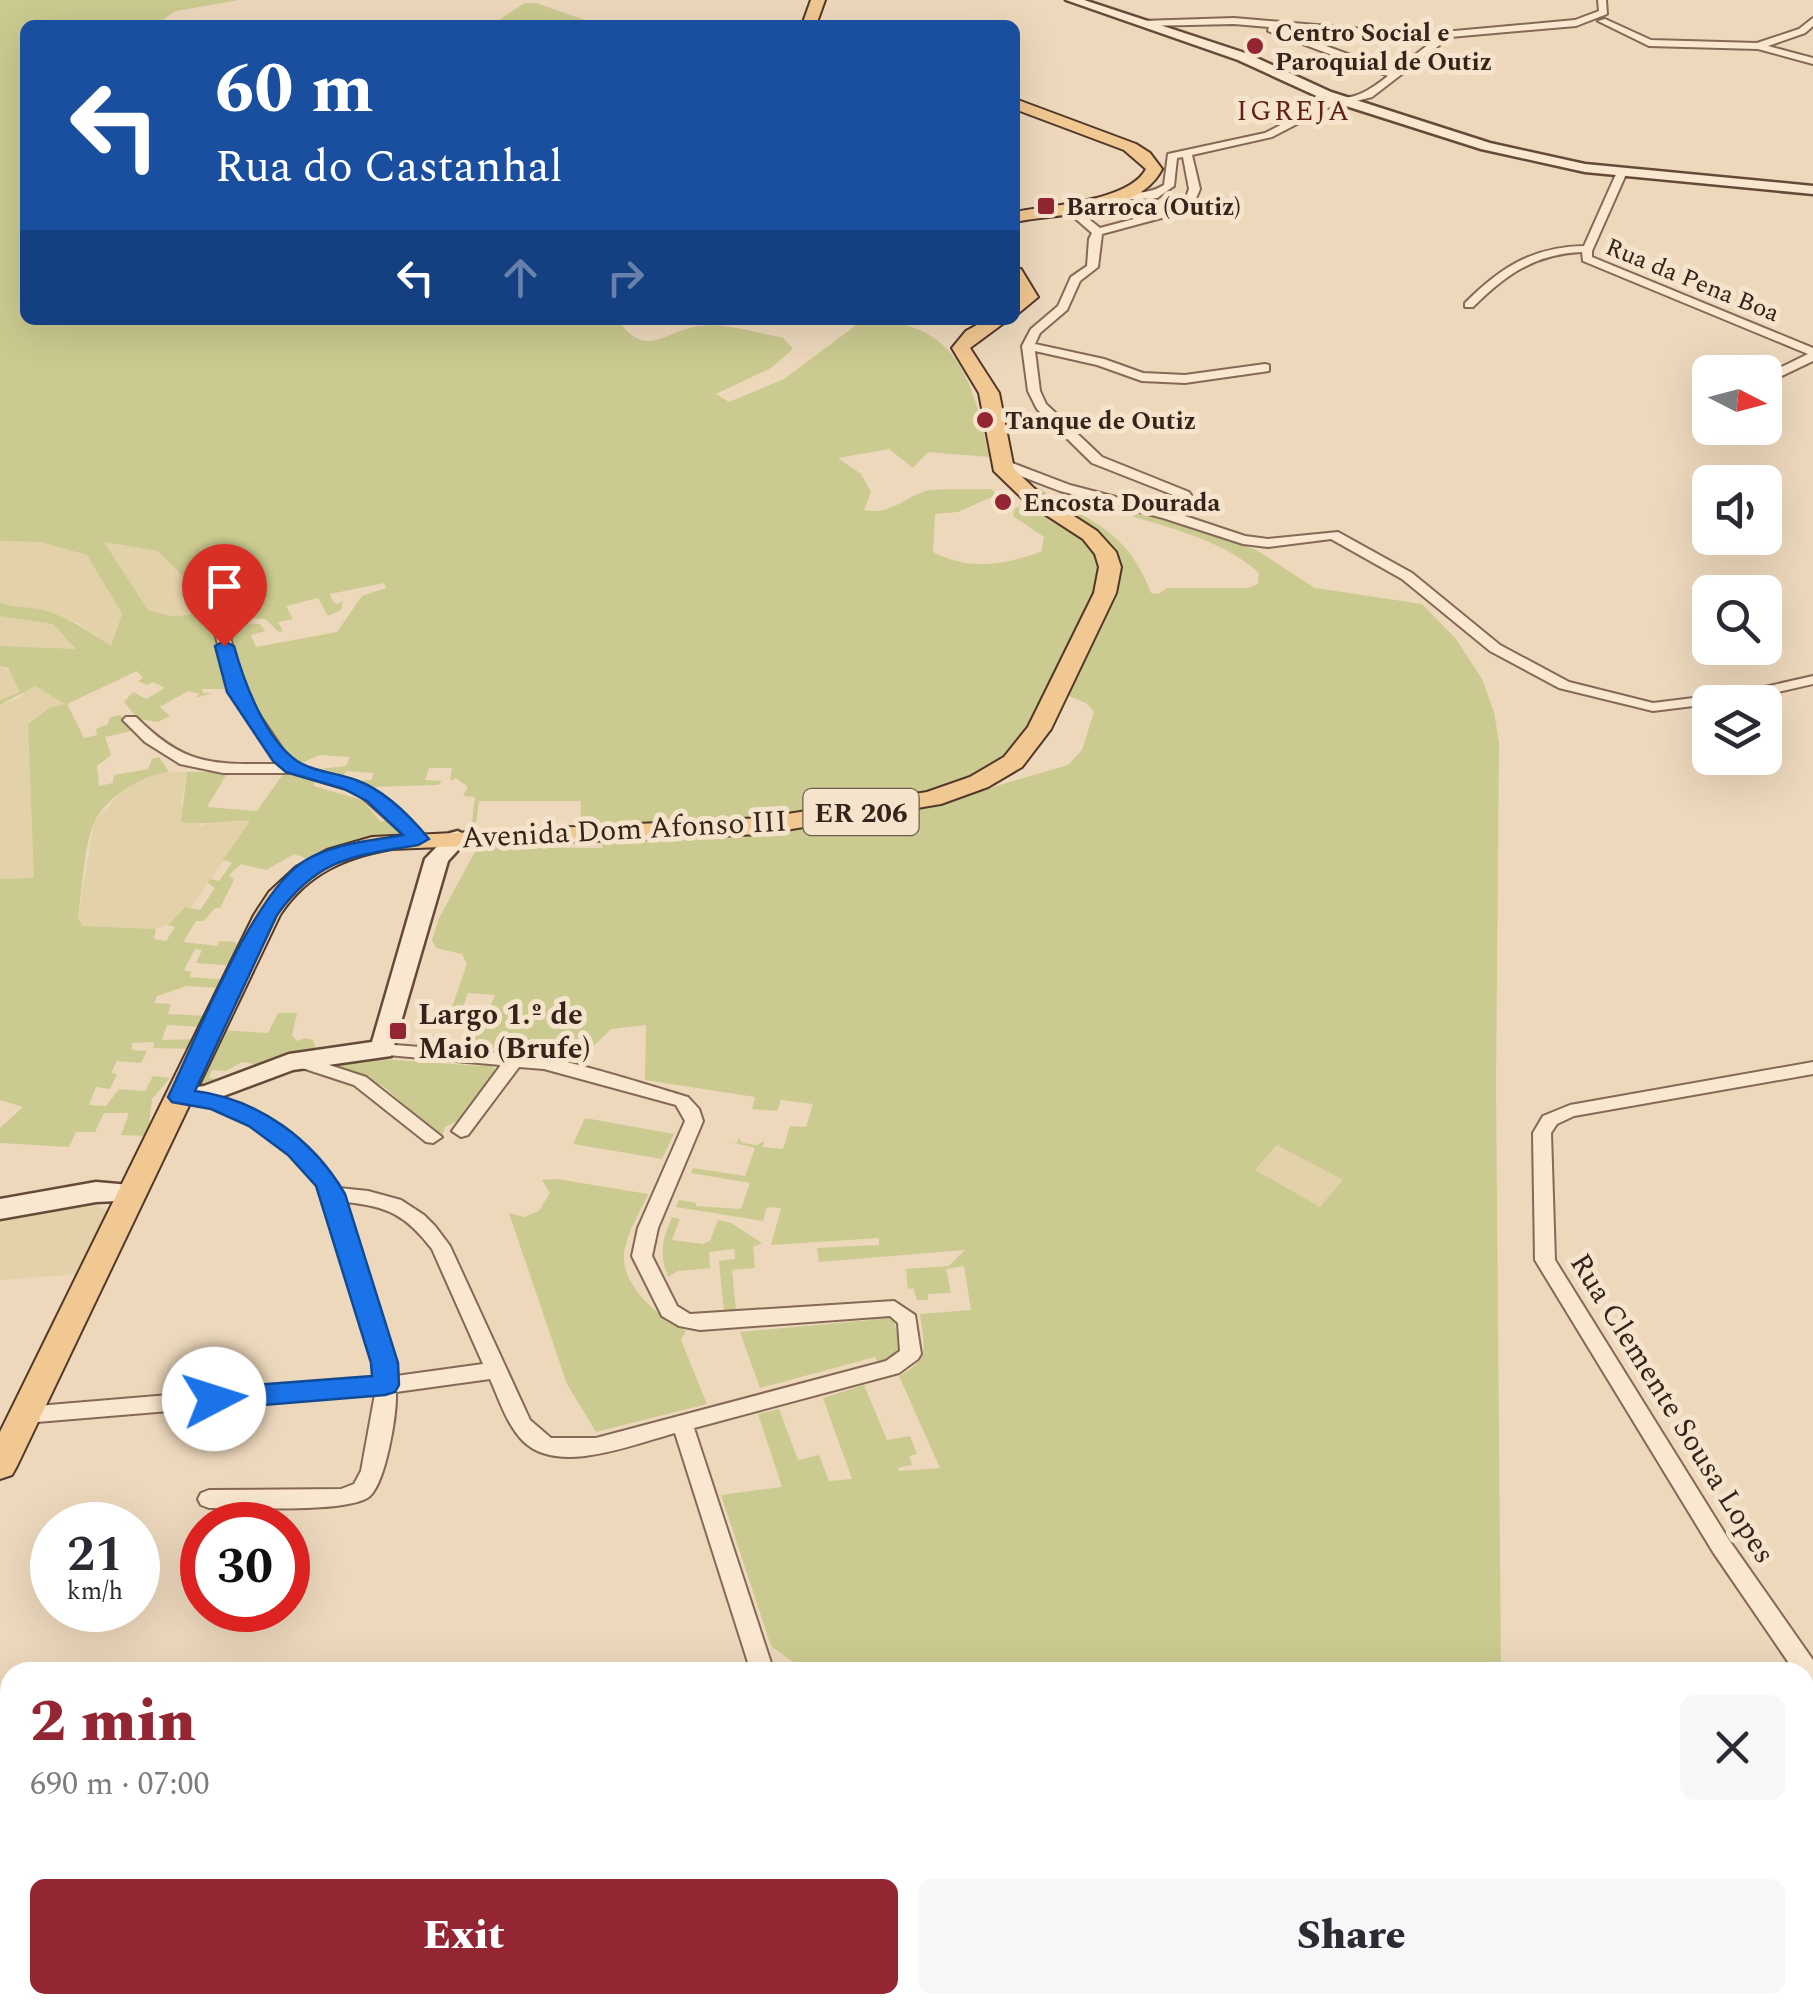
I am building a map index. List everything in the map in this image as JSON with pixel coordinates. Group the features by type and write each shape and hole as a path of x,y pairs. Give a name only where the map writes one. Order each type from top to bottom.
{"main road":[{"path":"1072,0 1243,57 1342,100 1486,146 1572,166 1813,190"},
{"path":"1020,106 1144,156 1154,169 1152,178 1141,189 1020,216"},
{"path":"1020,282 1029,297 1020,306"},
{"path":"990,325 972,335 962,350 989,393 1002,464"},
{"name":"Avenida Dom Afonso III","path":"0,1466 131,1193 189,1097 267,915 288,885 312,865 341,852 428,849 458,838 742,828 945,795 994,774 1023,752 1109,583 1108,559 1090,535 1018,486 1002,464"},
{"path":"189,1097 299,1061 382,1050 428,849"},
{"path":"0,1209 96,1192 131,1193"}],"street":[{"path":"1602,0 1603,17"},
{"path":"1144,23 1260,23 1400,36 1446,36 1603,17 1649,43 1758,46 1813,61"},
{"path":"1758,46 1802,31 1813,21"},
{"path":"1260,23 1392,74"},
{"path":"1118,196 1163,192 1170,186 1172,156 1268,135 1342,100 1369,95 1446,36"},
{"path":"1168,514 1184,495 1097,460 1041,406 1034,391 1028,346 1034,331 1063,308 1075,280 1092,267 1098,232 1187,208 1195,199 1187,153"},
{"name":"Rua da Pena Boa","path":"1622,172 1587,259 1813,354"},
{"path":"1066,206 1098,232"},
{"path":"1469,305 1503,270 1528,258 1588,249"},
{"path":"1028,346 1100,362 1142,378 1185,379 1265,368"},
{"path":"1782,371 1813,354"},
{"path":"1002,464 1065,488 1168,514 1243,540 1268,543 1334,535 1408,576 1495,648 1564,685 1653,707 1742,696 1813,680"},
{"path":"219,621 237,692 260,732 293,768"},
{"path":"131,720 154,745 184,762 234,768 293,768 362,790 428,849"},
{"path":"333,1194 387,1201 416,1214 440,1246 528,1435 546,1447 596,1446 682,1423 903,1362 913,1346 908,1320 894,1308 882,1306 718,1322 677,1318 660,1300 642,1256 648,1228 694,1121 690,1109 672,1095 516,1058 382,1050"},
{"path":"461,1131 516,1058"},
{"path":"299,1061 360,1081 434,1137"},
{"name":"Rua Clemente Sousa Lopes","path":"1801,1662 1721,1546 1545,1260 1542,1133 1550,1120 1570,1111 1813,1068"},
{"path":"189,1097 228,1106 278,1134 311,1164 333,1194 385,1363 372,1472 362,1490 344,1498 210,1499"},
{"path":"25,1415 385,1385 495,1370"},
{"path":"682,1423 761,1662"}],"shaded area":[{"path":"0,0 239,0 176,11 162,20 20,20 20,325 622,325 630,334 648,341 708,325 783,338 793,349 771,368 716,394 729,402 784,379 856,325 902,325 920,330 955,359 976,402 989,457 928,452 913,468 889,449 838,458 861,474 871,492 864,510 889,508 931,490 992,489 996,495 958,512 935,514 933,552 960,562 986,564 1041,552 1044,537 1013,516 1015,508 1032,504 1096,547 1103,573 1027,737 998,766 951,790 795,816 693,825 580,828 581,801 479,801 476,824 472,823 475,797 463,796 468,787 456,778 450,781 452,768 429,768 425,780 442,781 438,785 371,787 361,781 371,780 374,773 346,771 341,780 309,770 346,766 350,757 320,755 297,765 271,731 245,685 229,626 260,624 265,631 251,635 256,647 337,632 362,596 386,588 384,583 330,594 333,602 343,600 341,610 328,616 318,598 286,606 293,619 278,622 283,631 279,632 265,619 227,616 231,608 212,613 225,689 202,689 203,693 212,693 195,698 200,694 188,691 160,707 170,716 158,722 138,719 124,702 133,692 146,699 165,688 138,681 143,678 137,671 67,704 84,738 97,735 96,729 108,724 110,717 120,715 135,730 105,737 111,755 97,766 99,786 113,783 114,775 148,769 152,759 159,757 169,772 147,777 126,789 99,814 86,856 78,917 82,926 156,929 154,939 166,941 175,927 168,925 185,907 200,910 215,888 208,883 210,879 219,881 232,863 223,860 250,821 181,822 187,772 228,772 207,807 257,811 283,774 315,778 314,786 362,800 381,822 392,818 403,829 400,834 365,839 310,860 294,854 266,870 241,864 229,875 234,880 220,908 215,908 204,921 196,921 183,942 217,946 220,941 235,942 240,947 235,966 196,963 202,950 195,949 184,970 191,972 190,977 227,980 223,988 187,986 157,996 154,1003 171,1004 168,1014 209,1016 203,1027 167,1025 162,1040 198,1039 192,1049 153,1048 154,1042 132,1043 132,1050 147,1051 141,1063 117,1061 111,1073 117,1074 110,1089 96,1087 89,1105 106,1106 119,1089 145,1091 153,1076 170,1078 152,1099 148,1136 121,1135 129,1113 104,1113 95,1132 76,1132 69,1147 0,1143 0,1128 23,1107 0,1100 0,879 34,878 28,724 51,707 65,704 35,686 0,705 0,700 20,692 8,668 0,666 0,646 76,649 53,624 0,616 0,602 58,615 111,646 122,614 87,555 40,542 0,541","holes":["104,542 157,551 197,590 190,615 171,616 148,610"]},
{"path":"525,3 536,3 585,20 499,20"},
{"path":"1036,486 1118,540 1141,571 1151,593 1158,594 1167,588 1248,588 1258,584 1259,573 1242,559 1202,539 1093,503 1095,500 1174,519 1256,550 1315,588 1422,604 1456,639 1482,679 1499,742 1496,1086 1501,1662 793,1662 771,1646 721,1495 782,1487 758,1414 779,1409 798,1460 819,1455 829,1481 852,1479 823,1398 864,1385 887,1440 910,1436 917,1454 909,1456 912,1465 898,1468 899,1471 940,1468 899,1376 921,1358 924,1344 920,1314 971,1310 964,1266 946,1269 951,1293 928,1294 928,1300 917,1300 913,1288 908,1289 906,1269 949,1266 965,1250 819,1262 817,1248 879,1245 879,1238 771,1245 781,1208 767,1207 763,1221 676,1207 679,1200 696,1206 741,1209 750,1183 691,1173 693,1168 745,1176 755,1148 726,1141 737,1143 739,1138 742,1143 757,1145 764,1141 763,1147 783,1149 790,1126 806,1127 813,1104 781,1100 777,1111 752,1109 755,1097 645,1080 646,1025 611,1029 576,1063 463,1048 479,1007 490,1007 495,995 468,993 463,1007 452,1007 467,964 462,954 436,948 432,940 439,918 475,852 482,847 602,848 604,838 792,826 928,806 1068,765 1082,750 1094,712 1086,703 1064,694 1119,581 1110,551 1072,516 1027,488","holes":["1277,1145 1343,1180 1320,1207 1255,1170"]},
{"path":"0,541 40,542 87,555 122,614 111,646 78,623 38,609 12,608 0,602"},
{"path":"103,542 157,551 197,591 191,615 171,616 148,610"},
{"path":"3,615 53,624 78,650 0,646"},
{"path":"0,666 66,704 28,725 35,879 0,879 0,705 21,697 19,692 0,700"},
{"path":"187,772 181,805 200,826 221,819 251,821 191,908 185,907 168,925 156,929 82,926 78,917 94,822 126,787 149,773"},
{"path":"278,1013 297,1013 292,1035 297,1041 313,1040 317,1054 265,1066 242,1062 226,1071 212,1070 209,1078 231,1080 206,1086 196,1080 219,1030 268,1033"},
{"path":"355,1057 490,1064 497,1071 462,1119 445,1127 442,1137 384,1087 336,1064"},
{"path":"585,1118 674,1134 662,1159 573,1144"},
{"path":"1278,1145 1344,1180 1320,1208 1255,1170"},
{"path":"542,1180 648,1194 626,1245 627,1273 648,1303 686,1331 681,1340 707,1404 596,1432 567,1384 509,1213 524,1217 539,1211 550,1193"},
{"path":"90,1202 106,1211 106,1220 80,1274 0,1280 0,1215"},
{"path":"672,1217 680,1219 672,1240 703,1244 710,1241 718,1220 731,1223 762,1243 753,1247 755,1268 732,1270 736,1310 724,1312 719,1261 735,1259 734,1249 709,1252 710,1268 678,1271 668,1277 663,1247"},
{"path":"871,1316 894,1319 900,1348 895,1356 878,1362 875,1357 760,1388 740,1332 871,1320"}],"place":[{"name":"Centro Social e Paroquial de Outiz","path":"1255,46"},
{"name":"Barroca (Outiz)","path":"1046,206"},
{"name":"Tanque de Outiz","path":"985,420"},
{"name":"Encosta Dourada","path":"1003,502"},
{"name":"Largo 1.º de Maio (Brufe)","path":"398,1031"}],"district":[{"name":"IGREJA","path":"1294,110"}],"route":[{"path":"214,1399 385,1385 385,1363 333,1194 324,1180 297,1149 257,1120 215,1102 180,1097 267,915 288,885 312,865 341,852 370,844 418,839 374,796 293,768 280,757 237,692 224,646"}]}
